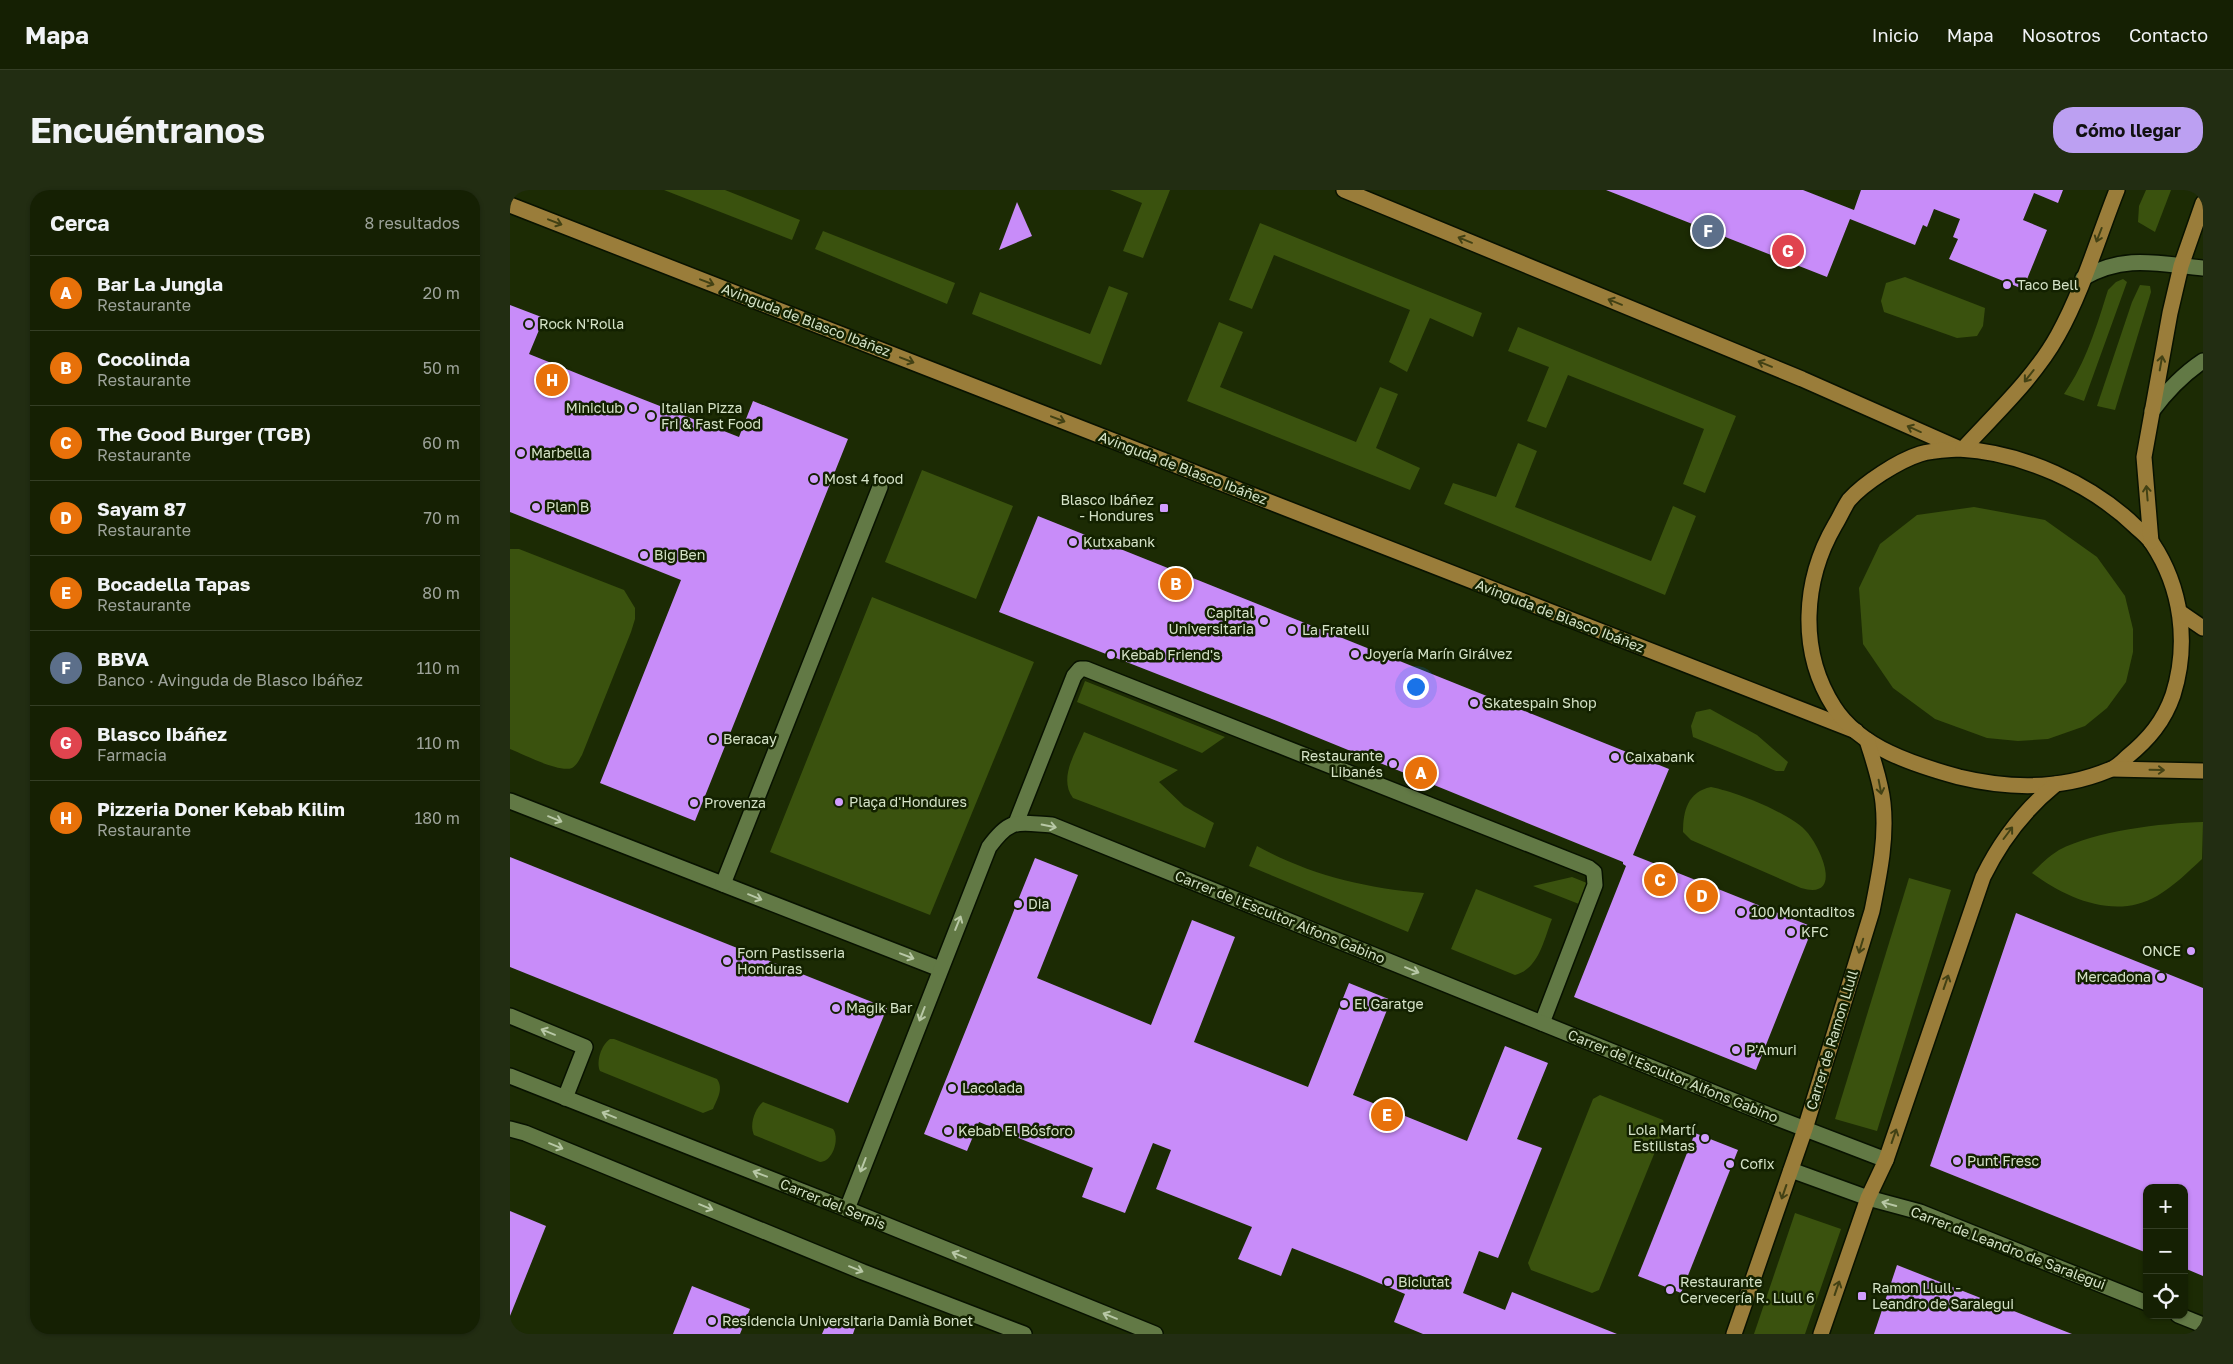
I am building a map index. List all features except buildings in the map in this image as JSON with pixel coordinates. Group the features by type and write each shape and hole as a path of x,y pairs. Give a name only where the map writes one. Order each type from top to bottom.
{"main road":[{"path":"1344,190 1793,376 1961,449 2014,459 2043,469 2079,485 2117,508 2151,542 2172,582 2181,613 2177,683 2167,714 2146,742 2112,770"},
{"path":"2117,190 2070,311 2049,350 2008,401 1961,449 1921,454 1885,471 1849,500 1826,541 1811,585 1808,633 1817,674 1835,708 1862,735 1895,755 1930,769 1980,782 2020,787 2056,784 2112,770 2203,771"},
{"path":"2151,542 2144,457 2170,313 2181,266 2203,203"},
{"name":"Avinguda de Blasco Ibáñez","path":"510,205 1862,735"},
{"path":"2181,613 2203,628"},
{"name":"Carrer de Ramon Llull","path":"1734,1334 1805,1129 1872,911 1880,874 1884,820 1883,802 1862,735"},
{"path":"1821,1334 1868,1198 1886,1160 1983,877 2003,839 2037,800 2056,784"}],"street":[{"path":"2083,278 2101,268 2119,263 2203,268"},
{"path":"2152,410 2167,391 2189,370 2203,361"},
{"path":"723,884 880,488"},
{"path":"846,1209 989,847 1009,826 1074,676 1080,669 1086,669 1589,868 1594,872 1595,885 1542,1023"},
{"path":"510,801 940,968"},
{"name":"Carrer de l'Escultor Alfons Gabino","path":"1009,826 1052,825 1886,1160"},
{"path":"510,1016 585,1047 565,1098"},
{"name":"Carrer del Serpis","path":"510,1076 1155,1334"},
{"path":"510,1129 525,1133 863,1272 1024,1334"},
{"name":"Carrer de Leandro de Saralegui","path":"1791,1170 1868,1198 1920,1212 2143,1301"},
{"path":"2188,1319 2203,1325"}],"green space":[{"path":"664,190 725,190 800,220 792,240"},
{"path":"1110,190 1170,190 1143,258 1123,251 1142,203"},
{"path":"2146,190 2171,190 2155,232 2138,222 2139,206"},
{"path":"1260,223 1482,313 1473,337 1430,318 1407,372 1389,362 1410,310 1274,255 1252,309 1229,300"},
{"path":"823,231 955,283 947,304 815,249"},
{"path":"1905,277 1985,308 1983,326 1977,336 1957,338 1884,312 1881,301 1886,283"},
{"path":"2123,279 2127,282 2084,401 2064,394 2085,357 2108,290 2116,282"},
{"path":"2140,285 2150,286 2151,292 2115,410 2097,406 2132,302"},
{"path":"1109,286 1128,293 1101,365 972,314 980,292 1090,334"},
{"path":"1219,322 1243,332 1220,387 1356,442 1380,387 1398,394 1376,448 1420,468 1410,490 1187,401"},
{"path":"1518,327 1736,416 1705,493 1683,484 1704,429 1568,375 1546,428 1527,421 1549,367 1508,351"},
{"path":"1518,443 1537,451 1515,507 1651,561 1673,506 1696,516 1665,595 1444,504 1453,483 1496,497"},
{"path":"922,470 1013,506 976,599 885,562"},
{"path":"1974,507 2045,520 2097,557 2125,596 2133,629 2133,652 2126,682 2107,708 2085,726 2048,739 2018,741 1987,738 1935,719 1893,688 1863,644 1859,588 1880,544 1917,515"},
{"path":"510,549 519,549 624,590 635,608 635,619 631,632 582,755 577,764 572,768 566,769 550,766 510,749"},
{"path":"872,597 1034,662 930,915 770,852"},
{"path":"1085,681 1225,737 1202,753 1077,702"},
{"path":"1710,709 1757,735 1788,762 1784,771 1776,771 1693,737 1691,726 1696,712"},
{"path":"1084,732 1178,770 1159,782 1184,806 1214,823 1205,848 1073,798 1067,782 1068,774 1073,756"},
{"path":"1711,787 1734,793 1761,804 1786,816 1805,830 1822,858 1826,879 1822,887 1814,890 1801,888 1691,840 1683,832 1684,816 1688,803 1697,793"},
{"path":"2203,822 2202,859 2169,888 2141,903 2109,906 2092,903 2061,891 2032,873 2059,850 2074,843 2129,829"},
{"path":"1257,846 1297,865 1359,884 1424,893 1408,932 1249,866"},
{"path":"1572,877 1587,883 1579,904 1533,886"},
{"path":"1909,878 1951,890 1877,1131 1835,1119"},
{"path":"1476,889 1552,919 1540,952 1530,967 1523,972 1515,975 1451,949"},
{"path":"610,1039 717,1079 720,1090 713,1109 703,1113 600,1071 600,1054 604,1045"},
{"path":"1600,1095 1663,1120 1665,1127 1599,1290 1592,1293 1531,1270 1528,1263 1593,1099"},
{"path":"763,1102 833,1129 836,1138 832,1154 825,1161 820,1162 754,1135 752,1126 754,1117"},
{"path":"1795,1213 1841,1229 1805,1334 1754,1334"}],"place":[{"name":"BBVA","path":"1708,231"},
{"name":"Blasco Ibáñez","path":"1788,251"},
{"name":"Taco Bell","path":"2007,285"},
{"name":"Rock N'Rolla","path":"529,324"},
{"name":"Pizzeria Doner Kebab Kilim","path":"552,380"},
{"name":"Miniclub","path":"633,408"},
{"name":"Italian Pizza Fri & Fast Food","path":"651,416"},
{"name":"Marbella","path":"521,453"},
{"name":"Most 4 food","path":"814,479"},
{"name":"Plan B","path":"536,507"},
{"name":"Blasco Ibáñez - Hondures","path":"1164,508"},
{"name":"Kutxabank","path":"1073,542"},
{"name":"Big Ben","path":"644,555"},
{"name":"Cocolinda","path":"1176,584"},
{"name":"Capital Universitaria","path":"1264,621"},
{"name":"La Fratelli","path":"1292,630"},
{"name":"Joyería Marín Girálvez","path":"1355,654"},
{"name":"Kebab Friend's","path":"1111,655"},
{"name":"Skatespain Shop","path":"1474,703"},
{"name":"Beracay","path":"713,739"},
{"name":"Caixabank","path":"1615,757"},
{"name":"Restaurante Libanés","path":"1393,764"},
{"name":"Bar La Jungla","path":"1421,773"},
{"name":"Plaça d'Hondures","path":"839,802"},
{"name":"Provenza","path":"694,803"},
{"name":"The Good Burger (TGB)","path":"1660,880"},
{"name":"Sayam 87","path":"1702,896"},
{"name":"Dia","path":"1018,904"},
{"name":"100 Montaditos","path":"1741,912"},
{"name":"KFC","path":"1791,932"},
{"name":"ONCE","path":"2191,951"},
{"name":"Forn Pastisseria Honduras","path":"727,961"},
{"name":"Mercadona","path":"2161,977"},
{"name":"El Garatge","path":"1344,1004"},
{"name":"Magik Bar","path":"836,1008"},
{"name":"P'Amuri","path":"1736,1050"},
{"name":"Lacolada","path":"952,1088"},
{"name":"Bocadella Tapas","path":"1387,1115"},
{"name":"Kebab El Bósforo","path":"948,1131"},
{"name":"Lola Martí Estilistas","path":"1705,1138"},
{"name":"Punt Fresc","path":"1957,1161"},
{"name":"Cofix","path":"1730,1164"},
{"name":"Biciutat","path":"1388,1282"},
{"name":"Restaurante Cervecería R. Llull 6","path":"1670,1290"},
{"name":"Ramon Llull - Leandro de Saralegui","path":"1862,1296"},
{"name":"Residencia Universitaria Damià Bonet","path":"712,1321"}]}
